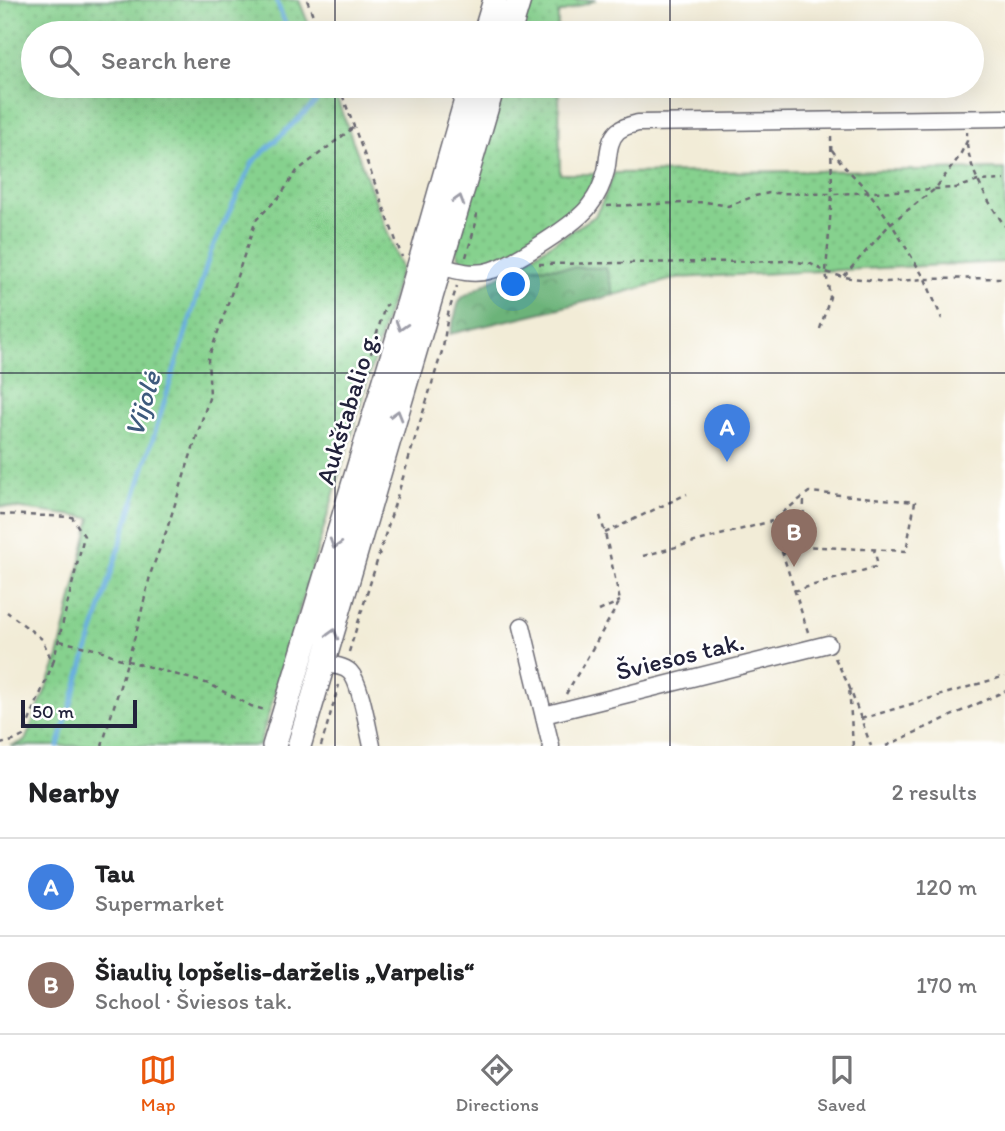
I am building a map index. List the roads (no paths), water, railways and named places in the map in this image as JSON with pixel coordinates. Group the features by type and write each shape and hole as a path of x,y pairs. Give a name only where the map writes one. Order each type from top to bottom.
{"main road":[{"path":"489,21 495,0"},
{"path":"513,21 519,0"},
{"name":"Aukštabalio g.","path":"274,746 421,262 467,98"},
{"name":"Aukštabalio g.","path":"299,746 334,666 428,308 421,262 488,98"}],"street":[{"path":"421,262 463,273 492,271 568,226 590,207 607,168 611,142 616,133 625,126 638,123 1005,118"},
{"path":"522,626 549,714 551,746"},
{"name":"Šviesos tak.","path":"549,714 820,646"},
{"path":"334,666 352,673 372,746"}],"waterway":[{"path":"276,0 284,21"},
{"name":"Vijolė","path":"58,746 211,251 253,162 316,102 314,98"}],"place":[{"name":"Tau","path":"727,462"},
{"name":"Šiaulių lopšelis-darželis „Varpelis“","path":"794,567"}]}
